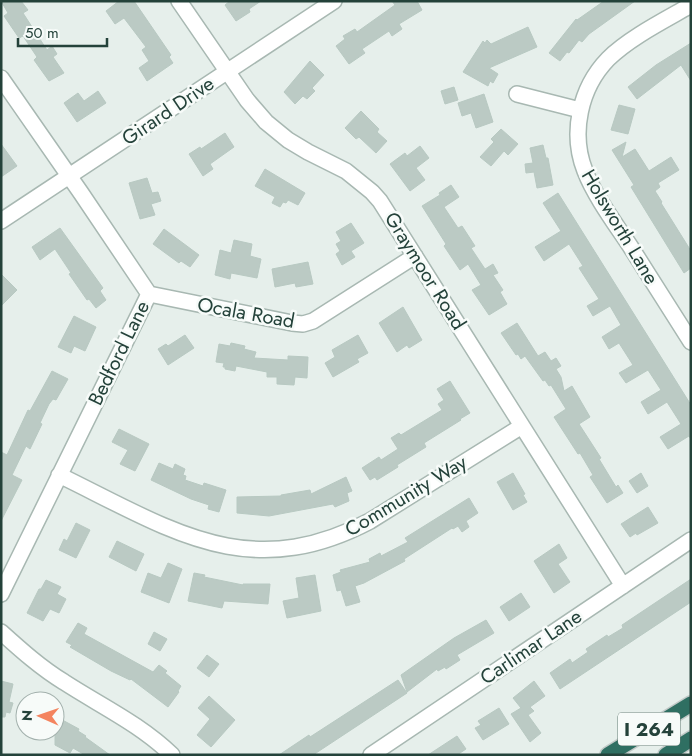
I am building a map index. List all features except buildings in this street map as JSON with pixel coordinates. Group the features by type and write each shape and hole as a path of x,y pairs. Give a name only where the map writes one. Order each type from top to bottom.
{"highway":[{"name":"I 264","path":"608,755 691,704"},
{"name":"I 264","path":"666,755 691,739"}],"street":[{"name":"Graymoor Road","path":"179,1 246,100 266,122 294,144 346,171 372,192 416,256 623,586"},
{"name":"Girard Drive","path":"1,221 334,1"},
{"name":"Holsworth Lane","path":"691,5 613,54 588,87 580,110 578,135 581,157 586,173 691,342"},
{"name":"Bedford Lane","path":"1,78 149,294 1,594"},
{"path":"517,94 580,110"},
{"name":"Ocala Road","path":"149,294 303,324 314,320 416,256"},
{"name":"Community Way","path":"59,475 161,525 192,538 228,547 266,550 295,548 347,533 370,521 522,426"},
{"name":"Carlimar Lane","path":"371,755 691,540"},
{"path":"1,632 36,663 63,682 142,729 172,755"}]}
